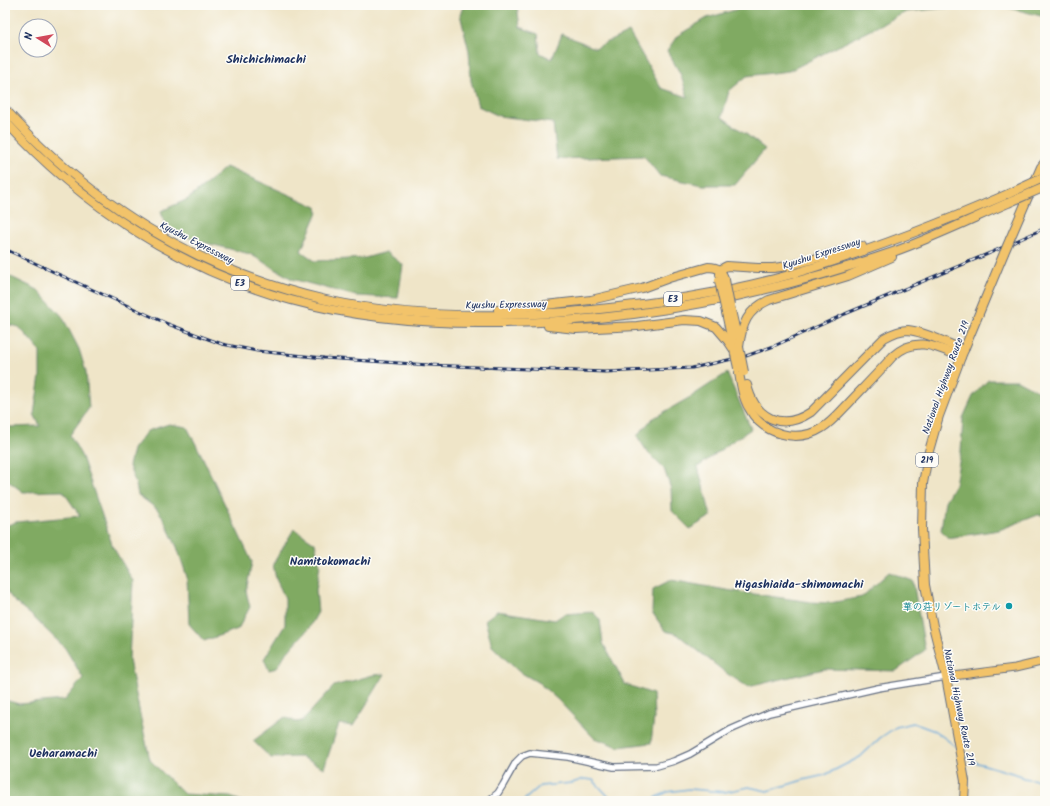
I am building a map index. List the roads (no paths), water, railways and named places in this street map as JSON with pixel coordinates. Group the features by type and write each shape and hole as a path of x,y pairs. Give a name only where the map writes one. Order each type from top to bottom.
{"highway":[{"name":"Kyushu Expressway","path":"5,109 52,156 84,184 133,219 163,238 194,254 227,269 257,280 327,300 394,311 447,315 563,312 630,306 736,288 788,275 893,240 1008,194 1045,177"},
{"name":"Kyushu Expressway","path":"5,121 79,192 160,246 190,262 255,289 326,309 393,319 447,323 523,323 630,315 684,307 737,296 789,284 894,252 943,232 1045,186"},
{"name":"National Highway Route 219","path":"964,801 965,781 946,677 924,585 922,529 923,483 929,451 939,416 1010,239 1041,167 1045,162"},
{"path":"737,349 736,328 754,308 761,304 769,300 848,276 943,232"},
{"path":"720,270 727,266 758,268 789,266 846,250 893,240"},
{"path":"447,315 591,300 642,288 669,278 708,267 714,267 720,270"},
{"path":"720,270 728,307 736,328 737,349 745,401 753,416 770,430 788,435 804,435 813,433 823,428 832,421 898,351 904,348 917,344 924,344 963,354"},
{"path":"523,323 576,329 637,326 684,320 701,321 716,327 737,349"},
{"path":"741,373 753,402 765,415 773,419 791,421 811,412 884,338 895,332 908,330 920,332 963,354"}],"main road":[{"path":"946,677 1015,668 1045,661"}],"street":[{"path":"488,801 498,793 516,762 522,756 530,753 568,757 614,767 657,766 690,754 730,730 769,713 878,688 946,677"}],"waterway":[{"path":"650,801 667,792 689,789 725,792 749,787 767,791 825,775 860,757 880,738 896,727 913,723 935,731 955,746"},
{"path":"963,753 978,763 1019,775 1023,778 1045,781"},
{"path":"523,801 540,786 572,783 584,779 593,780 610,798 626,801"}],"railway":[{"path":"5,249 168,324 222,344 257,351 324,358 429,365 605,372 692,368 746,356 774,346 1045,228"}],"place":[{"name":"華の荘リゾートホテル","path":"1009,606"}],"district":[{"name":"Shichichimachi","path":"266,59"},
{"name":"Namitokomachi","path":"330,561"},
{"name":"Higashiaida-shimomachi","path":"799,584"},
{"name":"Ueharamachi","path":"63,753"}]}
